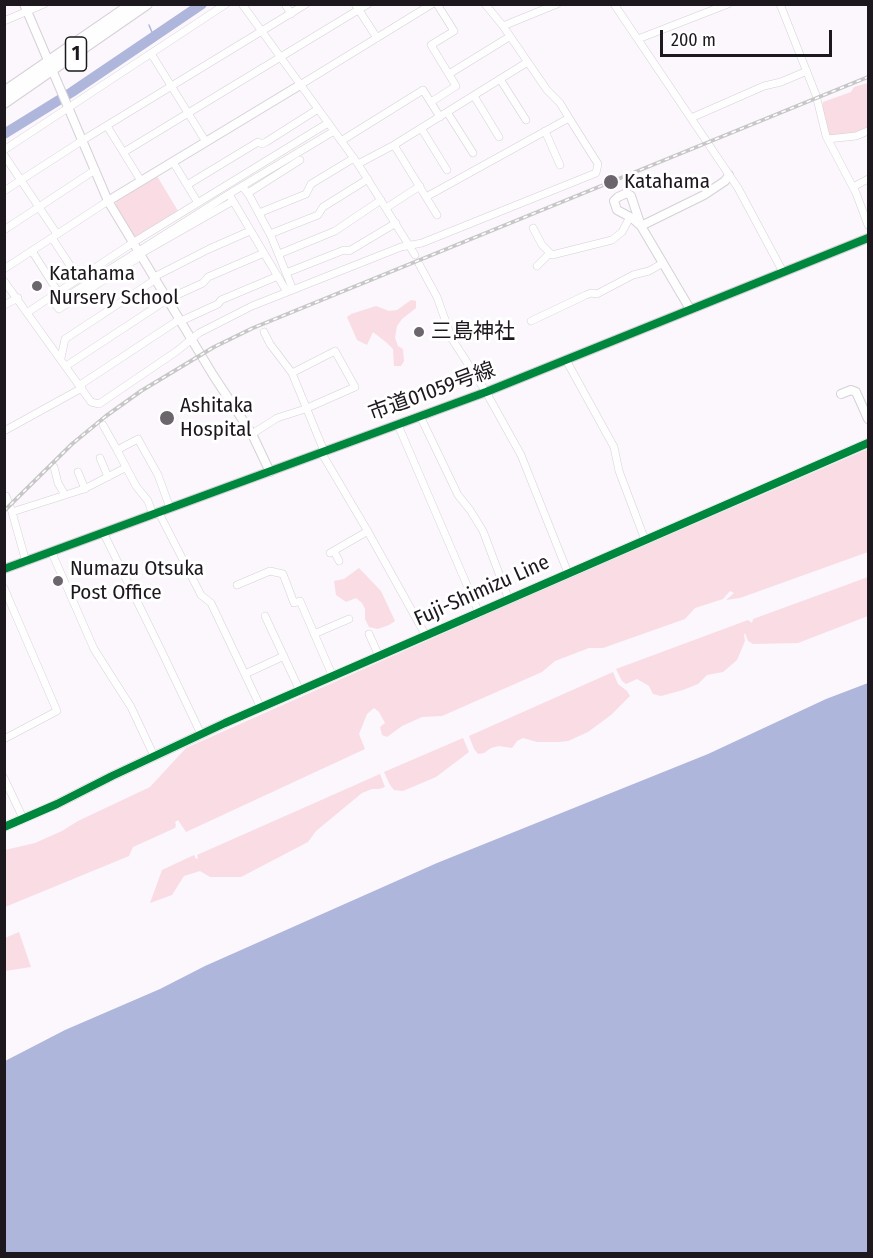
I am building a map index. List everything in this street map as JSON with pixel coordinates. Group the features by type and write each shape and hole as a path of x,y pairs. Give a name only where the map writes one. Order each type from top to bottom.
{"highway":[{"name":"1","path":"4,103 132,4"},
{"name":"1","path":"4,92 50,67 147,4"}],"main road":[{"name":"Fuji-Shimizu Line","path":"4,827 261,708 868,443"}],"street":[{"path":"4,21 26,8 44,4"},
{"path":"4,150 68,106 152,55 226,4"},
{"path":"242,4 356,161 415,255"},
{"path":"285,4 291,14"},
{"path":"4,192 83,140 306,4"},
{"path":"124,152 281,59 357,7 368,4"},
{"path":"4,269 108,201 432,4"},
{"path":"431,102 456,86 431,45 454,31 437,4"},
{"path":"4,281 91,402 99,404 177,351 192,338 252,306 401,247 422,243 596,172 598,164 569,118 526,63 503,26 485,4"},
{"path":"503,26 557,4"},
{"path":"614,4 731,178 783,272"},
{"path":"638,39 728,4"},
{"path":"780,4 816,95 828,139 853,187 868,225"},
{"path":"357,7 377,38"},
{"path":"26,8 108,201 213,375 252,434 270,472"},
{"path":"449,74 509,37"},
{"path":"152,55 206,142"},
{"path":"259,213 306,194 311,184 394,145 526,63"},
{"path":"691,118 764,86 781,82 807,71"},
{"path":"500,80 526,120"},
{"path":"341,141 423,90 440,117"},
{"path":"474,96 499,137"},
{"path":"187,185 258,142 262,144 266,142 318,110"},
{"path":"447,112 473,153"},
{"path":"426,197 569,118"},
{"path":"328,123 198,203 138,251 58,309 55,304 138,251 231,197 242,186 334,131"},
{"path":"107,126 141,182"},
{"path":"421,128 447,170"},
{"path":"545,131 560,165"},
{"path":"828,139 856,136 868,131"},
{"path":"394,145 437,215"},
{"path":"285,150 291,157"},
{"path":"4,155 39,208 79,279"},
{"path":"248,193 300,160"},
{"path":"173,162 198,203"},
{"path":"4,230 94,170"},
{"path":"641,226 704,195 731,178"},
{"path":"61,358 65,339 155,278 209,249 251,233 269,231 318,215 322,208 368,179"},
{"path":"853,187 868,179"},
{"path":"242,186 269,231 286,273 290,291"},
{"path":"386,208 420,186"},
{"path":"641,226 617,210 614,205 618,197 627,193 633,198 641,226 690,309"},
{"path":"231,197 251,233 290,291"},
{"path":"279,254 335,231 381,200"},
{"path":"533,228 542,245 552,255 561,254 612,240 622,232 630,217"},
{"path":"286,273 349,250 396,222"},
{"name":"市道01059号線","path":"4,570 486,392 868,238"},
{"path":"32,251 58,292"},
{"path":"28,312 79,279 138,251"},
{"path":"66,366 168,299 203,282 208,277 264,253"},
{"path":"537,266 550,253"},
{"path":"531,321 591,293 597,294 633,275 649,271 663,263"},
{"path":"419,264 437,297 452,339 486,392 521,455 568,573"},
{"path":"5,430 81,386 181,320 278,276"},
{"path":"4,305 18,298"},
{"path":"264,332 274,350 292,373 323,452 426,636"},
{"path":"252,434 277,418 305,410 355,387 335,351 292,373"},
{"path":"566,360 614,447 619,471 645,540"},
{"path":"841,394 851,390 856,392 868,419"},
{"path":"420,416 458,495 483,531 509,600"},
{"path":"398,424 478,612"},
{"path":"103,425 201,594 211,603 261,708"},
{"path":"117,450 138,439 158,475 170,508"},
{"path":"100,458 108,477"},
{"path":"54,467 58,483 65,495"},
{"path":"12,512 85,489 126,468"},
{"path":"78,472 85,489"},
{"path":"5,495 26,562"},
{"path":"339,561 332,552 368,531"},
{"path":"344,533 350,542"},
{"path":"104,534 162,650 201,735"},
{"path":"52,553 94,649 131,708 154,756"},
{"path":"237,585 270,571 283,574 294,603 300,601 333,677"},
{"path":"4,588 7,604 57,711 4,739"},
{"path":"265,616 300,691"},
{"path":"314,634 349,619"},
{"path":"369,634 379,656"},
{"path":"245,674 284,656"},
{"path":"4,778 21,814"}],"shaded area":[{"path":"868,83 868,128 855,133 829,137 822,112 823,102"},
{"path":"157,176 178,211 136,237 132,236 115,207 116,201"},
{"path":"411,300 416,301 416,308 397,326 395,338 398,346 403,349 404,361 401,366 394,366 393,349 373,332 367,345 357,340 347,317 376,306 389,311 397,310"},
{"path":"868,449 868,552 740,598 726,600 734,593 730,591 723,599 695,608 685,619 603,648 589,648 555,661 542,672 442,716 422,717 402,726 387,737 382,735 380,727 385,723 374,708 367,714 359,734 365,749 186,832 178,820 175,822 175,828 133,847 129,856 5,907 5,850 35,843 150,787 186,748 512,603"},
{"path":"359,568 381,591 395,621 389,625 378,629 369,627 362,603 356,598 346,602 336,595 334,581 344,579"},
{"path":"868,577 868,616 798,643 753,644 748,641 745,633 745,641 737,660 723,672 707,675 698,684 683,690 661,696 653,694 649,686 637,679 626,684 616,669 748,620 752,623 753,619"},
{"path":"613,672 618,684 630,696 611,715 588,732 568,741 537,742 523,738 517,741 512,748 499,746 478,754 474,749 469,736"},
{"path":"463,738 469,752 436,777 403,791 394,790 390,785 384,772"},
{"path":"380,774 385,787 362,793 316,831 308,842 241,877 210,877 200,871 184,876 172,895 150,903 162,870 194,855 196,859 197,855"},
{"path":"19,932 31,967 5,971 5,938"}],"water":[{"path":"868,683 868,1253 5,1253 5,1061 65,1030 437,863 708,754 826,699"}],"waterway":[{"path":"4,134 72,92 202,4"},
{"path":"149,25 154,37"}],"railway":[{"path":"4,511 72,444 106,416 141,391 214,347 253,328 868,77"}],"cycle path":[{"path":"4,569 486,392 868,238"},
{"path":"4,827 225,723 868,443"}],"place":[{"name":"Katahama","path":"611,182"},
{"name":"Katahama Nursery School","path":"37,286"},
{"name":"三島神社","path":"419,332"},
{"name":"Ashitaka Hospital","path":"167,418"},
{"name":"Numazu Otsuka Post Office","path":"58,581"}]}
